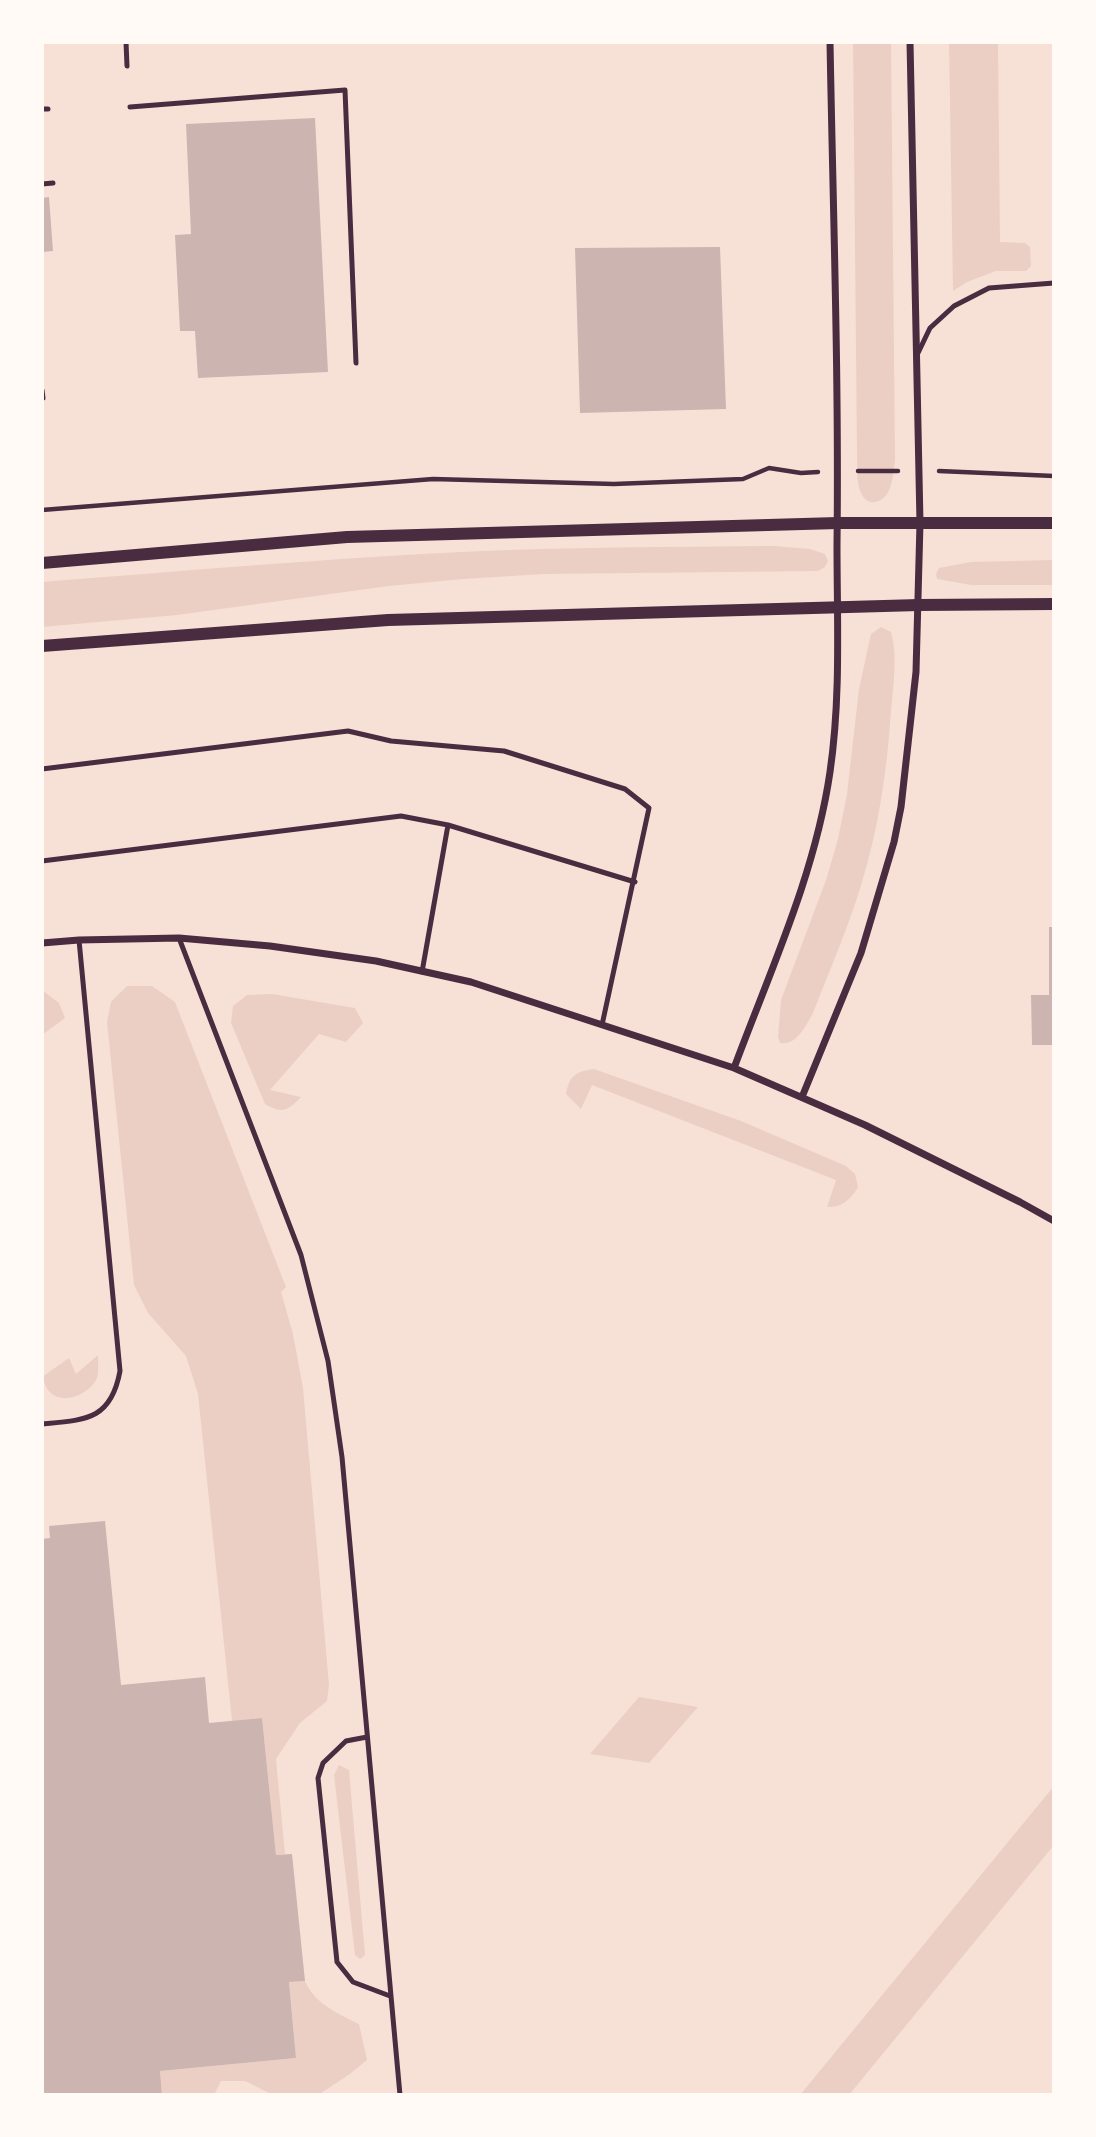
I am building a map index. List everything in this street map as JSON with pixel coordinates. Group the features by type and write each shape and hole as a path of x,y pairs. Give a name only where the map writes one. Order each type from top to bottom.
{"street":[{"path":"734,1068 792,920 820,828 830,772 836,706 838,471 830,42"},
{"path":"802,1097 861,953 894,842 901,807 916,671 920,523 910,42"},
{"path":"42,563 347,537 838,523 1054,523"},
{"path":"42,646 388,620 1054,604"},
{"path":"42,943 179,938 270,946 376,961 471,982 734,1068 865,1125 1054,1221"}],"lane":[{"path":"125,42 127,66"},
{"path":"130,107 345,90 356,363"},
{"path":"42,184 53,183"},
{"path":"915,358 930,328 954,306 989,288 1054,283"},
{"path":"42,390 43,398"},
{"path":"42,769 348,731 391,741 503,751 625,789 649,808 602,1025"},
{"path":"42,861 401,816 448,825 635,881"},
{"path":"422,971 448,825"},
{"path":"179,938 301,1255 328,1361 342,1457 400,2095"},
{"path":"42,1424 90,1417 107,1406 117,1390 121,1371 79,940"},
{"path":"367,1737 346,1741 323,1763 318,1778 337,1962 353,1982 390,1996"}],"path":[{"path":"42,510 433,479 614,484 743,479 769,468 802,473 919,470 1054,476"}],"shaded area":[{"path":"853,42 891,42 895,460 889,491 881,500 873,502 867,501 862,495 857,474"},
{"path":"949,42 1054,42 998,44 1000,242 1025,243 1030,247 1031,266 1026,271 996,271 967,282 953,291"},
{"path":"774,546 810,549 825,554 828,561 825,567 818,571 543,574 464,579 389,586 177,615 42,627 42,582 461,552"},
{"path":"1054,560 1054,585 971,585 937,579 936,574 939,568 971,562"},
{"path":"881,627 891,632 894,672 885,776 873,840 851,915 813,1013 796,1038 780,1043 778,1037 781,1000 826,880 838,839 847,794 859,689 871,634"},
{"path":"127,986 152,986 175,1002 286,1287 281,1292 293,1334 303,1388 329,1685 327,1701 300,1723 276,1759 285,1854 276,1855 262,1718 232,1721 198,1394 186,1356 148,1313 134,1285 107,1022 111,1002"},
{"path":"42,990 59,1003 65,1018 42,1035"},
{"path":"272,994 355,1008 363,1023 346,1042 319,1034 270,1090 301,1097 284,1110 265,1104 231,1023 233,1006 247,995"},
{"path":"594,1069 741,1121 846,1166 855,1174 858,1187 846,1202 827,1207 836,1180 592,1085 581,1109 566,1094 568,1087 575,1075"},
{"path":"98,1355 97,1378 89,1389 76,1396 62,1398 47,1389 42,1377 69,1358 76,1374"},
{"path":"639,1697 698,1707 649,1763 590,1754"},
{"path":"339,1765 349,1770 365,1955 360,1959 355,1955 334,1775"},
{"path":"1054,1786 1054,1845 849,2095 800,2095"},
{"path":"305,1981 321,2002 359,2024 367,2060 350,2074 318,2095 273,2095 245,2081 221,2081 214,2095 162,2095 160,2071 296,2058 289,1982"}],"building":[{"path":"315,118 328,372 198,378 195,331 180,331 175,235 191,234 186,124"},
{"path":"49,197 53,251 42,252 42,198"},
{"path":"720,247 726,409 580,413 575,248"},
{"path":"1049,927 1054,927 1054,1045 1032,1045 1031,995 1049,995"},
{"path":"105,1521 121,1685 205,1677 209,1723 262,1718 276,1855 292,1854 305,1981 289,1982 296,2058 160,2071 162,2095 42,2095 42,1539 50,1538 49,1526"}]}
